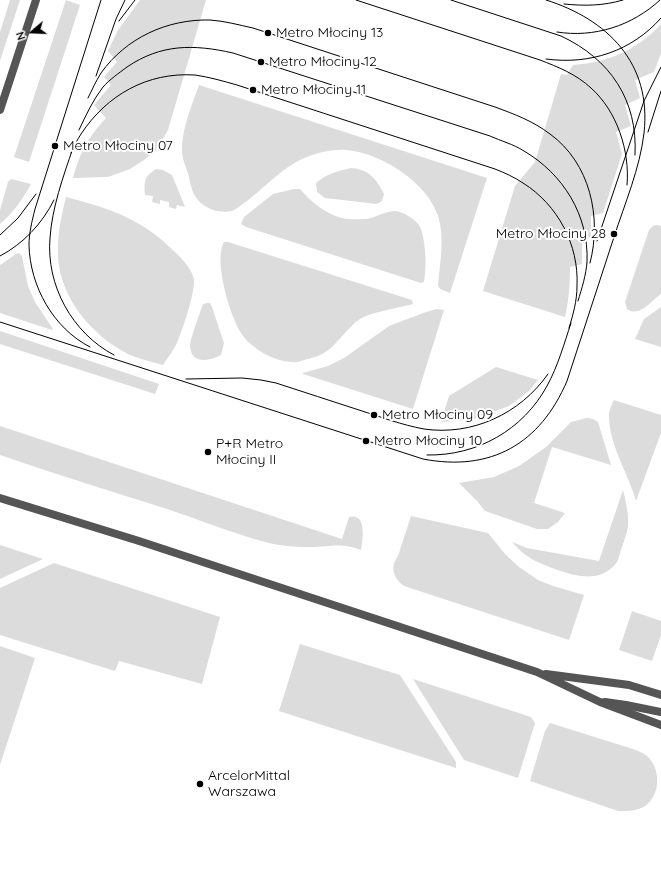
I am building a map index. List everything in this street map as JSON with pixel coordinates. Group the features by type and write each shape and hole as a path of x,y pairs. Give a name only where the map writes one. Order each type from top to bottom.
{"street":[{"path":"0,110 36,0"},
{"path":"0,498 155,546 537,672 600,702 661,725"},
{"path":"537,672 629,685 661,695"},
{"path":"600,702 626,705 661,712"}],"shaded area":[{"path":"10,0 20,0 0,61 0,32"},
{"path":"66,0 80,5 29,162 14,157"},
{"path":"140,0 206,0 168,130 156,150 130,169 108,177 73,178 85,146 106,118 94,105 111,85 104,77 117,62 108,51 118,30"},
{"path":"661,24 661,53 654,72 635,80 640,98 625,105 631,126 616,132 622,154 603,213 591,216 591,237 582,239 582,264 570,267 569,292 565,317 483,291 515,186 535,162 561,74 567,75 573,65 598,61 621,54 642,41"},
{"path":"199,85 487,178 450,293 440,289 438,285 441,233 438,216 432,204 424,192 401,171 374,157 360,152 346,150 318,153 294,163 273,178 247,201 232,211 216,211 202,204 192,191 182,149 186,123"},
{"path":"351,168 367,172 375,179 384,194 382,201 377,204 325,198 317,192 316,183 324,177 341,170"},
{"path":"156,169 163,170 172,175 185,207 177,205 176,209 169,207 169,202 160,200 160,204 152,202 153,196 145,195 147,177"},
{"path":"11,179 31,184 17,206 0,224 0,210 8,182"},
{"path":"300,189 319,207 330,214 342,218 367,219 396,211 412,218 419,225 423,237 426,261 424,282 421,283 246,227 241,224 244,217 273,194"},
{"path":"66,197 98,206 126,217 163,241 190,269 194,280 194,286 185,322 176,345 163,365 132,356 114,346 88,324 69,296 59,265 58,248 59,229"},
{"path":"656,225 661,226 661,294 645,308 631,311 627,309 625,302 649,230"},
{"path":"224,242 412,300 413,304 378,312 360,319 331,347 319,356 295,362 278,360 250,344 245,339 237,325 224,288 220,261 221,250"},
{"path":"19,253 22,256 28,286 35,302 53,329 52,330 0,313 0,265"},
{"path":"210,303 212,307 224,343 221,355 212,359 202,360 197,359 191,352 190,343 203,304"},
{"path":"661,307 661,347 635,339 644,319"},
{"path":"437,309 444,310 413,409 303,374 328,366 344,358 389,326"},
{"path":"0,331 159,384 155,394 0,344"},
{"path":"496,367 538,380 529,391 509,406 471,420 441,422 449,396"},
{"path":"614,400 661,415 661,433 636,501 612,437 609,415"},
{"path":"587,418 598,422 611,465 552,447 534,503 565,513 558,522 548,529 537,529 485,511 459,483 494,477 519,466 546,447 571,422"},
{"path":"0,426 342,539 349,517 355,517 359,519 362,528 363,534 361,550 347,546 299,547 265,542 0,455"},
{"path":"623,490 628,513 628,529 617,562 611,569 604,573 596,576 580,576 563,572 532,559 512,542 527,548 599,561"},
{"path":"411,516 488,533 505,554 519,567 538,580 584,595 569,640 404,586 395,576 393,569"},
{"path":"0,545 43,559 0,579"},
{"path":"54,563 220,617 202,684 119,661 115,671 0,635 0,588"},
{"path":"632,611 661,621 661,635 652,661 619,650"},
{"path":"300,644 400,675 456,762 456,768 279,711"},
{"path":"0,646 35,658 0,765"},
{"path":"413,679 531,717 535,723 518,778 464,760"},
{"path":"550,723 633,749 646,755 652,761 657,774 656,789 650,801 639,809 618,811 530,781 545,731"}],"tram line":[{"path":"90,347 65,329 46,304 34,276 30,260 29,240 35,209 101,0"},
{"path":"96,76 116,19 125,0"},
{"path":"119,21 135,0"},
{"path":"356,0 540,60 560,68 585,83 600,97 608,108 620,132 626,159 627,185"},
{"path":"451,0 561,36 578,45 594,57 607,69 618,84 626,99 632,116 635,135 635,155"},
{"path":"0,322 423,459 448,462 470,461 491,457 510,448 528,437 543,422 556,403 567,381 632,185 644,133 645,108 641,85 633,65 621,47 606,32 588,19 568,8 546,0"},
{"path":"564,4 594,5 623,0"},
{"path":"557,32 585,33 612,28 637,17 660,0"},
{"path":"546,59 578,60 609,53 637,39 661,18"},
{"path":"88,98 101,73 111,61 135,41 163,27 178,23 210,20 253,28 495,107 523,118 544,129 564,146 575,160 590,192 593,210 594,228 590,263"},
{"path":"79,130 93,102 103,87 127,67 152,54 165,50 191,47 233,53 490,136 511,144 538,160 551,171 571,198 578,212 586,245 587,262 584,282 578,301"},
{"path":"597,241 644,101 661,67"},
{"path":"71,153 91,120 116,97 145,82 161,77 195,75 237,85 495,169 523,183 535,192 556,214 564,227 570,241 577,271 576,297 569,328"},
{"path":"648,132 661,91"},
{"path":"73,148 58,193 53,215 50,238 52,273 57,290 74,321 99,346 114,355"},
{"path":"0,235 18,218 36,194"},
{"path":"0,256 16,246 38,225 54,200"},
{"path":"427,455 463,451 481,445 512,427 537,402 547,386 554,371 571,323"},
{"path":"186,379 242,378 261,380 276,383 400,423 424,429 442,430 460,429 494,419 509,411 524,400 537,388 548,374"}],"place":[{"name":"Metro Młociny 13","path":"268,33"},
{"name":"Metro Młociny 12","path":"261,62"},
{"name":"Metro Młociny 11","path":"253,90"},
{"name":"Metro Młociny 07","path":"55,146"},
{"name":"Metro Młociny 28","path":"614,234"},
{"name":"Metro Młociny 09","path":"374,415"},
{"name":"Metro Młociny 10","path":"366,441"},
{"name":"P+R Metro Młociny II","path":"208,452"},
{"name":"ArcelorMittal Warszawa","path":"200,784"}]}
